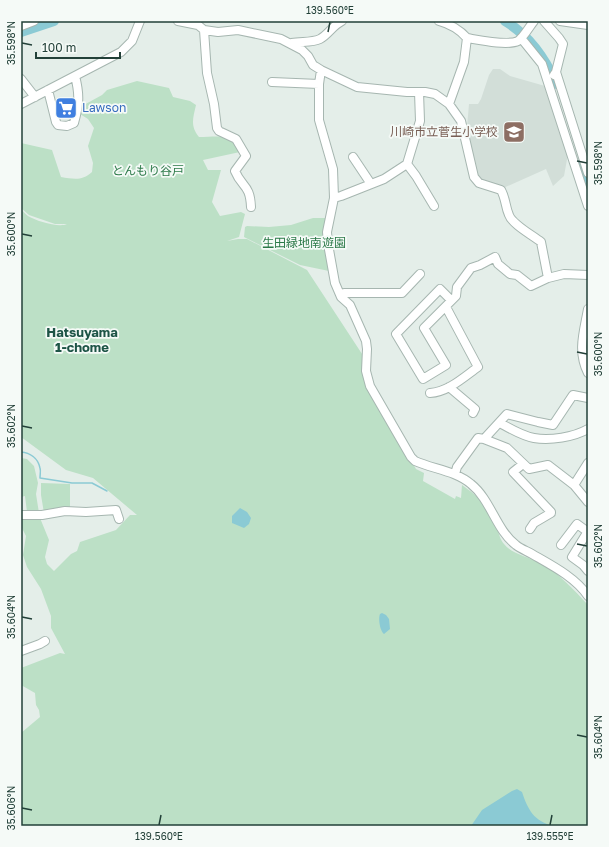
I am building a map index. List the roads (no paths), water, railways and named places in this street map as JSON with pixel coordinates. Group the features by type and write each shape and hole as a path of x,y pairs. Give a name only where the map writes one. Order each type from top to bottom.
{"street":[{"path":"21,26 34,21"},
{"path":"21,104 116,56 127,47 136,33 140,21"},
{"path":"178,21 198,25 204,30 218,32 238,30 270,36 292,43 308,56 313,65 356,86 434,94 449,104 463,128 474,177 479,183 501,190 505,197 508,214 512,221 541,242 548,278"},
{"path":"292,43 319,40 327,35 334,24 342,21"},
{"path":"439,21 454,28 467,38 506,43 516,42 534,21"},
{"path":"544,21 563,44 556,72 548,82"},
{"path":"560,21 588,25"},
{"path":"204,30 207,73 214,104 217,128 219,131 236,139 246,156 235,171 248,188 250,195 250,207"},
{"path":"449,104 464,62 467,38"},
{"path":"521,38 542,64 588,206"},
{"path":"321,70 319,84 319,120 333,169 334,198 327,232 335,283 340,294 350,305 366,341 367,349 365,364 367,379 411,457 415,461 455,474 469,482 482,494 507,537 517,546 551,565 569,578 588,596"},
{"path":"556,72 588,172"},
{"path":"48,90 58,125 67,126 74,123 78,107 78,92 75,76"},
{"path":"21,79 35,97"},
{"path":"272,82 319,84"},
{"path":"334,198 384,179 407,164 420,121 418,92"},
{"path":"353,157 364,168 371,184"},
{"path":"407,164 434,206"},
{"path":"451,300 440,289 396,334 423,379 446,365 424,328 456,296 457,287 471,268 480,265 495,256 498,264 510,274 517,275 531,286 548,278 564,274 588,275"},
{"path":"340,294 402,293 420,274"},
{"path":"430,393 437,393 449,387 478,367 446,307"},
{"path":"588,309 581,351 582,360 588,374"},
{"path":"449,387 475,409 472,413"},
{"path":"557,438 553,425 573,394 588,398"},
{"path":"484,439 508,414 553,425"},
{"path":"500,423 514,431 534,438 570,437 588,429"},
{"path":"455,474 457,467 478,438 484,439 508,448 523,464 529,468 548,465 574,485 588,502"},
{"path":"574,485 588,463"},
{"path":"523,464 513,472 551,512 534,523 530,529"},
{"path":"21,515 42,515 65,511 86,512 116,510 118,519"},
{"path":"561,545 577,524 588,532 572,556 588,571"},
{"path":"21,651 45,641"}],"water":[{"path":"240,508 247,512 251,518 249,524 244,528 232,523 232,516"},
{"path":"382,613 389,619 390,629 384,634 380,628 379,622 379,616"},
{"path":"517,789 522,792 529,809 536,818 553,826 471,826 482,810"}],"waterway":[{"path":"21,32 54,21"},
{"path":"505,21 514,27 536,48 557,84"},
{"path":"582,164 588,183"},
{"path":"588,345 588,355"},
{"path":"21,452 30,455 37,461 40,469 40,478 72,483 92,483 107,491"}],"place":[{"name":"Lawson","path":"66,108"},
{"name":"川崎市立菅生小学校","path":"514,132"}],"district":[{"name":"Hatsuyama 1-chome","path":"82,340"}],"park label":[{"name":"とんもり谷戸","path":"148,171"},
{"name":"生田緑地南遊園","path":"304,243"}]}
